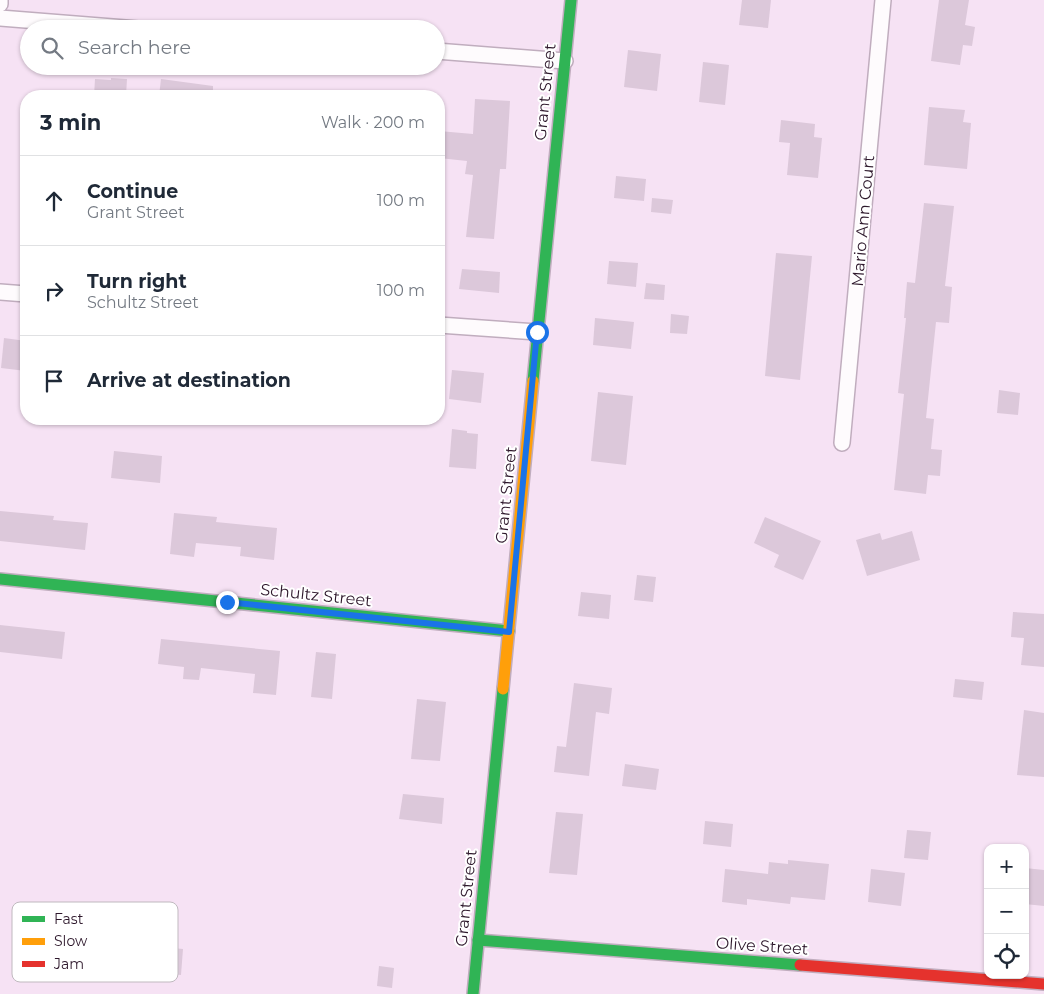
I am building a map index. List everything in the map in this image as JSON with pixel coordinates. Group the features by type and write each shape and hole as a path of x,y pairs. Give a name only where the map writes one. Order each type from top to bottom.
{"street":[{"name":"Grant Street","path":"473,994 571,0"},
{"name":"Mario Ann Court","path":"842,443 883,0"},
{"path":"0,18 25,20"},
{"path":"445,52 565,61"},
{"path":"0,292 20,294"},
{"path":"445,324 537,332"},
{"name":"Schultz Street","path":"0,580 509,632"},
{"name":"Olive Street","path":"478,940 1044,984"}],"building":[{"path":"742,0 771,0 768,28 739,25"},
{"path":"939,0 969,0 965,25 975,27 972,46 963,45 960,65 931,61"},
{"path":"628,50 661,54 657,91 624,87"},
{"path":"703,62 729,65 725,105 699,102"},
{"path":"111,78 127,79 126,90 94,90 95,79 111,80"},
{"path":"161,79 213,86 213,90 160,90"},
{"path":"475,99 510,101 506,169 500,169 494,239 466,237 473,175 465,174 467,161 445,159 445,132 473,134"},
{"path":"929,107 965,110 963,122 971,123 967,169 924,165"},
{"path":"781,120 815,124 814,137 822,138 818,178 787,175 790,143 779,142"},
{"path":"616,176 646,179 644,201 614,198"},
{"path":"652,198 673,200 671,214 651,212"},
{"path":"924,203 954,206 945,286 952,287 949,323 936,322 926,418 934,419 931,449 942,450 940,476 928,475 926,494 894,490 904,394 898,393 906,318 904,318 907,282 915,283"},
{"path":"776,253 812,256 800,380 765,376"},
{"path":"609,261 638,263 636,287 607,284"},
{"path":"462,269 500,272 499,293 459,289"},
{"path":"646,283 665,285 664,300 644,299"},
{"path":"671,314 689,316 687,334 670,333"},
{"path":"595,318 634,322 631,349 593,345"},
{"path":"4,338 20,340 20,370 1,368"},
{"path":"452,370 484,373 481,403 449,399"},
{"path":"999,390 1020,393 1018,415 997,413"},
{"path":"598,392 633,396 626,465 591,461"},
{"path":"452,429 478,434 476,469 449,467"},
{"path":"114,451 162,456 160,483 111,478"},
{"path":"0,511 54,516 53,520 88,523 85,550 0,541"},
{"path":"174,513 217,517 216,522 277,528 274,560 240,556 241,547 196,543 194,557 170,554"},
{"path":"765,517 821,541 803,580 774,567 779,555 754,543"},
{"path":"912,531 920,560 867,576 856,540 880,533 882,540"},
{"path":"637,575 656,577 653,602 634,600"},
{"path":"581,592 611,595 609,619 578,616"},
{"path":"1013,612 1044,614 1044,667 1021,665 1024,638 1011,637"},
{"path":"0,625 65,632 62,659 0,652"},
{"path":"161,639 280,651 276,695 253,693 255,674 201,668 199,680 183,679 184,667 158,664"},
{"path":"316,652 336,654 332,699 311,697"},
{"path":"955,679 984,682 982,700 953,697"},
{"path":"574,683 612,688 609,714 596,712 589,776 554,772 557,746 566,747"},
{"path":"417,699 446,702 440,761 411,759"},
{"path":"1024,710 1044,713 1044,777 1017,775"},
{"path":"625,764 659,769 656,790 622,786"},
{"path":"403,794 444,798 442,824 399,819"},
{"path":"556,812 583,814 577,875 549,873"},
{"path":"705,821 733,824 731,847 703,844"},
{"path":"907,830 931,832 928,860 904,858"},
{"path":"788,860 829,864 825,900 791,897 790,904 747,899 747,905 722,902 725,869 768,874 769,862 788,864"},
{"path":"1029,868 1044,870 1044,906 1029,904"},
{"path":"871,869 905,873 901,906 868,902"},
{"path":"178,948 183,949 181,975 178,975"},
{"path":"379,966 394,968 392,988 377,986"}],"traffic: fast":[{"path":"533,381 571,0"},
{"path":"0,579 509,631"},
{"path":"473,994 503,689"},
{"path":"478,940 800,965"}],"traffic: slow":[{"path":"503,689 533,381"}],"traffic: jam":[{"path":"800,965 1044,984"}],"route":[{"path":"227,602 509,632 537,332"}]}
